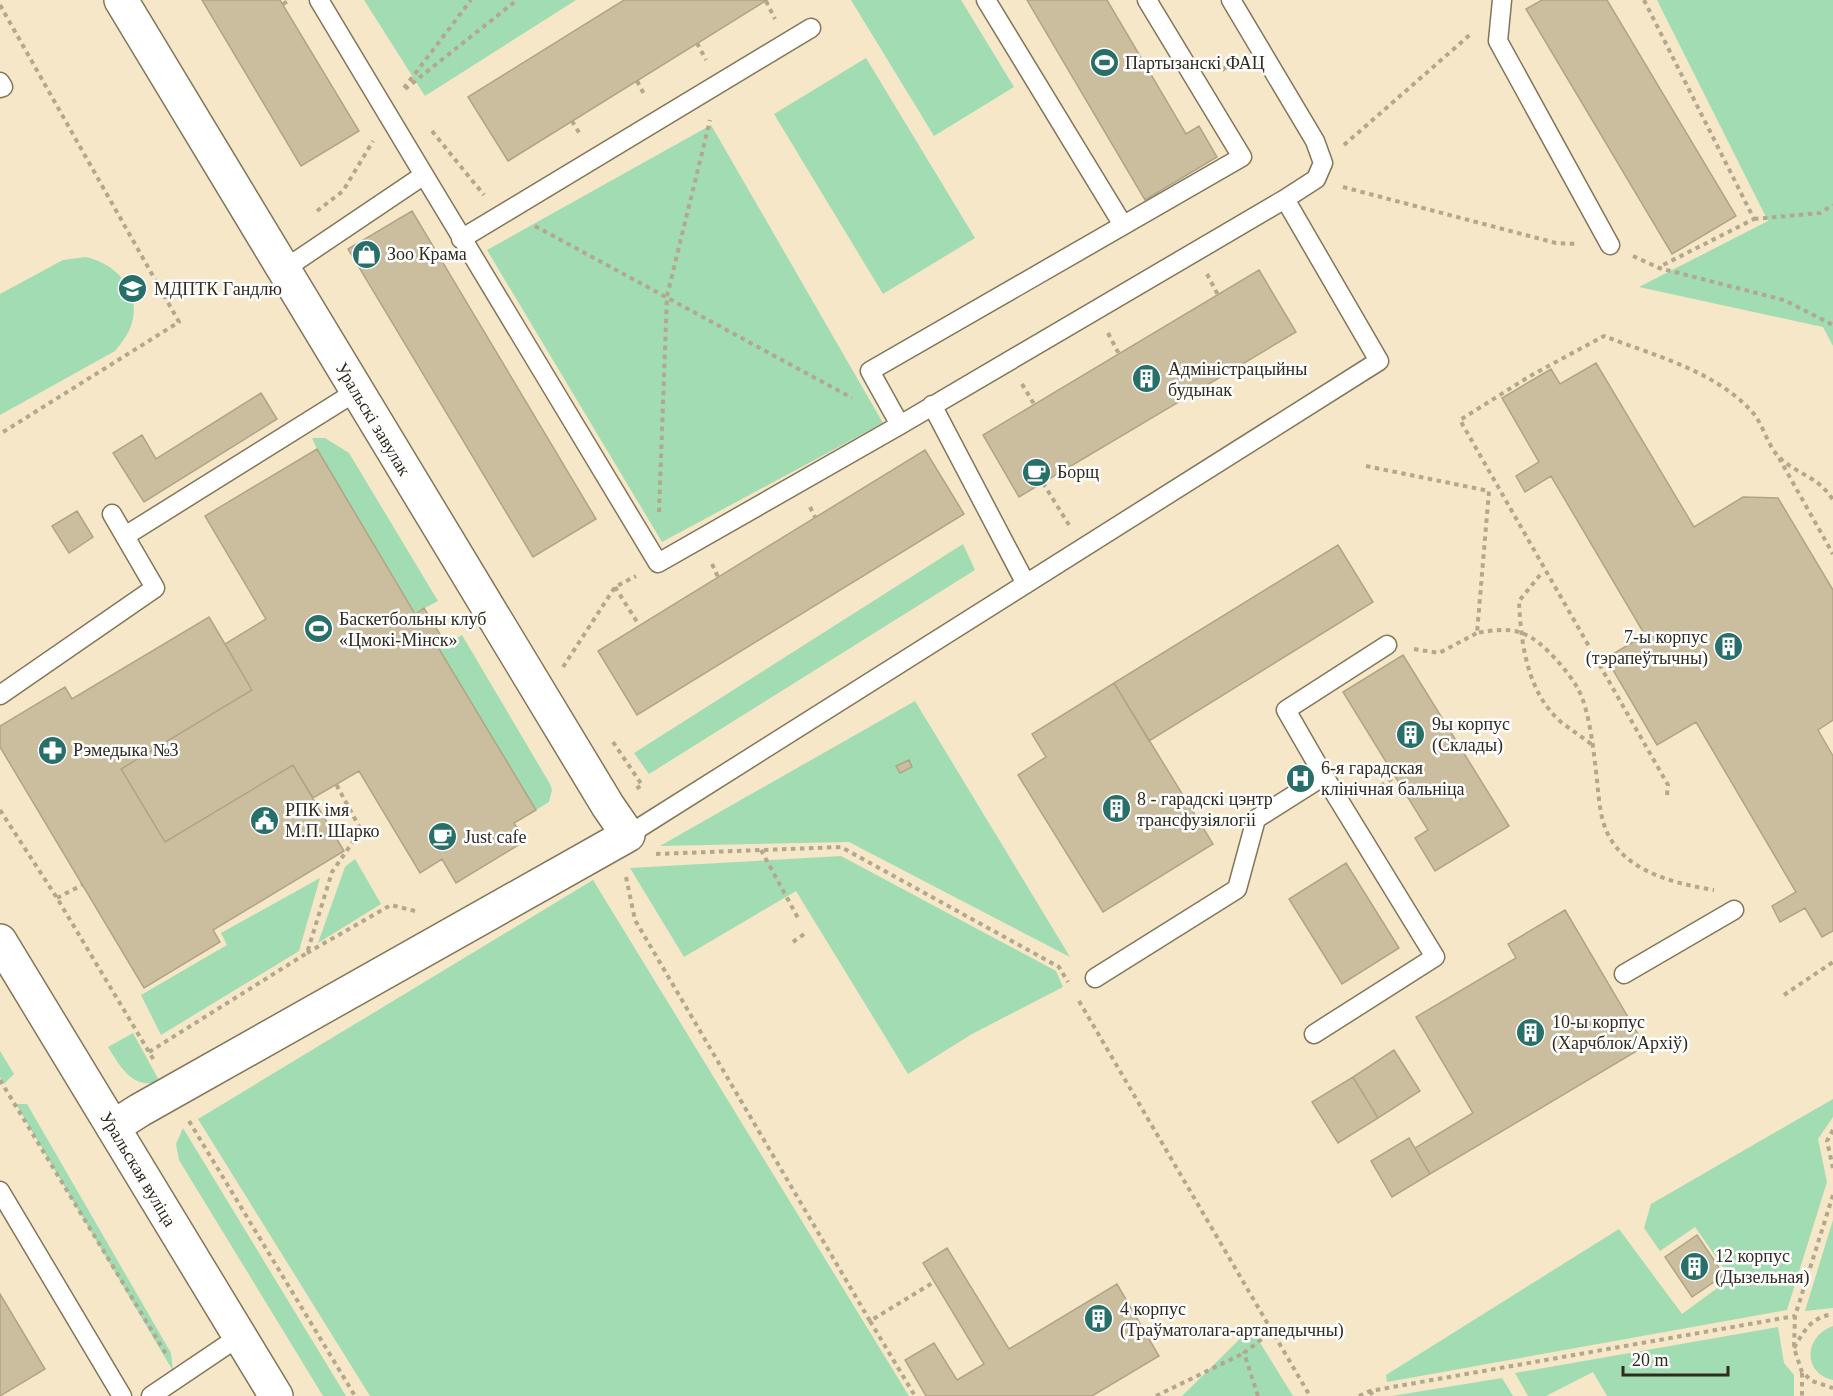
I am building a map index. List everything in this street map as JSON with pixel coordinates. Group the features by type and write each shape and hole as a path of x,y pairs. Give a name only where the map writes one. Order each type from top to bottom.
{"street":[{"name":"Уральскі завулак","path":"121,0 608,806 628,835"},
{"path":"113,1127 628,835"},
{"name":"Уральская вуліца","path":"0,941 276,1396"}],"lane":[{"path":"319,0 658,563 900,425 1285,199 1320,171 1315,141 1231,0"},
{"path":"986,0 1123,225"},
{"path":"900,425 870,371 1242,157 1147,0"},
{"path":"1502,4 1498,41 1610,245"},
{"path":"462,239 811,28"},
{"path":"0,82 3,87 0,88"},
{"path":"283,270 424,176"},
{"path":"628,835 1379,361 1285,199"},
{"path":"125,536 357,391"},
{"path":"932,405 1026,585"},
{"path":"0,695 155,588 112,514"},
{"path":"1314,1034 1435,957 1286,710 1387,645"},
{"path":"1095,978 1237,889 1256,819 1324,776"},
{"path":"1624,974 1734,910"},
{"path":"0,1191 122,1396"},
{"path":"151,1396 240,1336"}],"path":[{"path":"283,4 290,0"},
{"path":"401,92 517,0"},
{"path":"1644,0 1754,219"},
{"path":"1320,171 1502,4"},
{"path":"0,5 179,322 0,434"},
{"path":"563,667 615,587 658,563 666,296 719,84"},
{"path":"1320,171 1556,243 1610,245"},
{"path":"343,191 397,193"},
{"path":"435,194 485,196 508,211 900,425"},
{"path":"1833,206 1820,213 1754,219 1659,268 1785,300 1833,324"},
{"path":"1667,795 1668,785 1460,420 1604,336 1687,369 1723,387 1755,415 1833,554"},
{"path":"1778,457 1825,487 1833,488"},
{"path":"1366,466 1489,491 1477,633"},
{"path":"1044,483 1084,549"},
{"path":"1825,487 1833,500"},
{"path":"1540,575 1519,601 1521,631 1528,668 1541,698 1560,720 1592,744"},
{"path":"615,587 639,625"},
{"path":"1439,653 1477,633 1491,630 1521,631 1534,638 1577,687 1590,727 1600,812 1610,839 1627,858 1675,883 1723,891"},
{"path":"1344,808 1395,777"},
{"path":"149,1052 307,952 332,872 361,830 336,784"},
{"path":"595,854 841,847 1059,967 1073,991"},
{"path":"761,850 798,918"},
{"path":"625,874 635,920 915,1396"},
{"path":"57,898 82,885"},
{"path":"793,942 807,932"},
{"path":"1784,995 1833,962"},
{"path":"1079,1001 1310,1396"},
{"path":"0,1080 180,1378"},
{"path":"1833,1130 1827,1141 1833,1168"},
{"path":"1802,1396 1802,1372 1794,1348 1795,1316 1833,1195"},
{"path":"870,1321 934,1282"},
{"path":"1794,1348 1808,1325 1824,1315 1833,1314"},
{"path":"1359,1396 1370,1391 1795,1316"},
{"path":"1156,1396 1244,1353 1272,1331"},
{"path":"1244,1353 1258,1396"},
{"path":"1802,1372 1812,1381 1833,1388"},
{"path":"1370,1391 1373,1396"}],"green space":[{"path":"364,0 576,0 425,96"},
{"path":"851,0 961,0 1014,87 934,136"},
{"path":"1657,0 1833,0 1833,346 1823,327 1639,287 1768,221"},
{"path":"866,58 975,238 883,294 774,114"},
{"path":"711,125 883,423 662,542 487,250"},
{"path":"86,257 106,265 122,278 128,287 134,307 129,332 115,351 0,415 0,294 63,260"},
{"path":"312,438 325,438 349,453 438,601 415,613"},
{"path":"963,544 975,570 649,774 634,753"},
{"path":"462,635 550,784 552,790 549,802 536,810 439,649"},
{"path":"915,701 1070,957 849,842 660,846"},
{"path":"841,856 1056,971 1063,987 972,1034 908,1074 796,891 684,957 630,868"},
{"path":"355,859 381,904 318,943 345,867"},
{"path":"320,878 299,951 161,1035 141,995 227,945 221,933"},
{"path":"593,880 909,1396 370,1396 198,1119"},
{"path":"133,1033 160,1082 135,1080 123,1069 108,1047"},
{"path":"0,1051 14,1074 4,1084 0,1077"},
{"path":"1833,1099 1833,1117 1818,1139 1827,1182 1787,1310 1387,1382 1386,1375 1619,1229 1682,1314 1731,1278 1695,1227 1660,1251 1644,1228 1651,1204"},
{"path":"16,1104 27,1104 171,1353 173,1371"},
{"path":"183,1128 346,1396 323,1396 179,1160 176,1144"},
{"path":"1833,1220 1833,1308 1805,1311"},
{"path":"1833,1326 1833,1380 1816,1370 1810,1354 1816,1338"},
{"path":"1778,1327 1784,1363 1794,1375 1794,1396 1607,1396 1593,1372 1546,1396 1528,1396 1515,1373"},
{"path":"1251,1328 1293,1396 1182,1396"},
{"path":"1502,1378 1513,1396 1392,1396"}],"building":[{"path":"202,0 280,0 359,131 301,166"},
{"path":"624,0 767,0 508,161 468,97"},
{"name":"Партызанскі ФАЦ","path":"1027,0 1107,0 1186,134 1199,126 1217,157 1145,200"},
{"path":"1542,0 1607,0 1736,216 1672,254 1526,9"},
{"path":"412,211 596,519 533,557 348,249"},
{"name":"Адміністрацыйны будынак","path":"1259,270 1296,332 1019,497 983,435"},
{"name":"7-ы корпус (тэрапеўтычны)","path":"1596,363 1694,527 1743,497 1778,498 1833,590 1833,720 1818,730 1833,756 1833,931 1822,937 1805,908 1780,922 1772,906 1796,892 1696,722 1657,745 1606,658 1645,635 1551,476 1525,492 1516,476 1539,462 1502,398 1551,369 1560,384"},
{"path":"261,393 277,419 144,502 113,453 142,435 156,459"},
{"path":"317,449 415,614 424,608 446,644 439,649 536,810 514,823 525,841 456,883 442,859 420,873 359,771 313,798 293,765 165,842 121,769 252,690 225,644 266,619 205,516"},
{"path":"925,450 964,514 637,715 598,651"},
{"path":"77,511 93,537 69,553 52,526"},
{"path":"1338,545 1373,602 1149,741 1114,683"},
{"name":"РПК імя М.П. Шарко","path":"209,617 252,690 121,769 165,842 293,765 344,851 213,930 220,942 144,988 0,747 0,726 65,687 72,699"},
{"name":"9ы корпус (Склады)","path":"1403,655 1509,826 1435,871 1415,838 1428,830 1343,692"},
{"name":"8 - гарадскі цэнтр трансфузіялогіі","path":"1114,683 1213,844 1103,912 1018,775 1046,757 1032,734"},
{"path":"909,760 912,767 900,773 896,766"},
{"path":"1346,863 1399,948 1342,984 1289,899"},
{"name":"10-ы корпус (Харчблок/Архіў)","path":"1565,910 1645,1046 1430,1174 1415,1148 1473,1113 1416,1017 1516,958 1508,944"},
{"path":"1394,1050 1420,1091 1378,1118 1353,1077"},
{"path":"1353,1077 1378,1118 1338,1143 1312,1102"},
{"path":"1409,1138 1430,1174 1392,1197 1371,1161"},
{"name":"12 корпус (Дызельная)","path":"1697,1235 1724,1275 1692,1297 1665,1257"},
{"name":"4 корпус (Траўматолага-артапедычны)","path":"947,1248 1009,1349 1117,1284 1159,1356 1092,1396 926,1396 905,1360 934,1343 957,1380 984,1364 923,1263"},
{"path":"0,1294 45,1369 0,1396"}],"place":[{"name":"Партызанскі ФАЦ","path":"1104,63"},
{"name":"Зоо Крама","path":"366,254"},
{"name":"МДПТК Гандлю","path":"133,289"},
{"name":"Адміністрацыйны будынак","path":"1147,379"},
{"name":"Борщ","path":"1036,472"},
{"name":"Баскетбольны клуб «Цмокі-Мінск»","path":"318,629"},
{"name":"7-ы корпус (тэрапеўтычны)","path":"1729,647"},
{"name":"9ы корпус (Склады)","path":"1411,734"},
{"name":"Рэмедыка №3","path":"52,750"},
{"name":"6-я гарадская клінічная бальніца","path":"1300,778"},
{"name":"8 - гарадскі цэнтр трансфузіялогіі","path":"1116,809"},
{"name":"РПК імя М.П. Шарко","path":"264,820"},
{"name":"Just cafe","path":"443,837"},
{"name":"10-ы корпус (Харчблок/Архіў)","path":"1531,1032"},
{"name":"12 корпус (Дызельная)","path":"1694,1266"},
{"name":"4 корпус (Траўматолага-артапедычны)","path":"1099,1319"}]}
